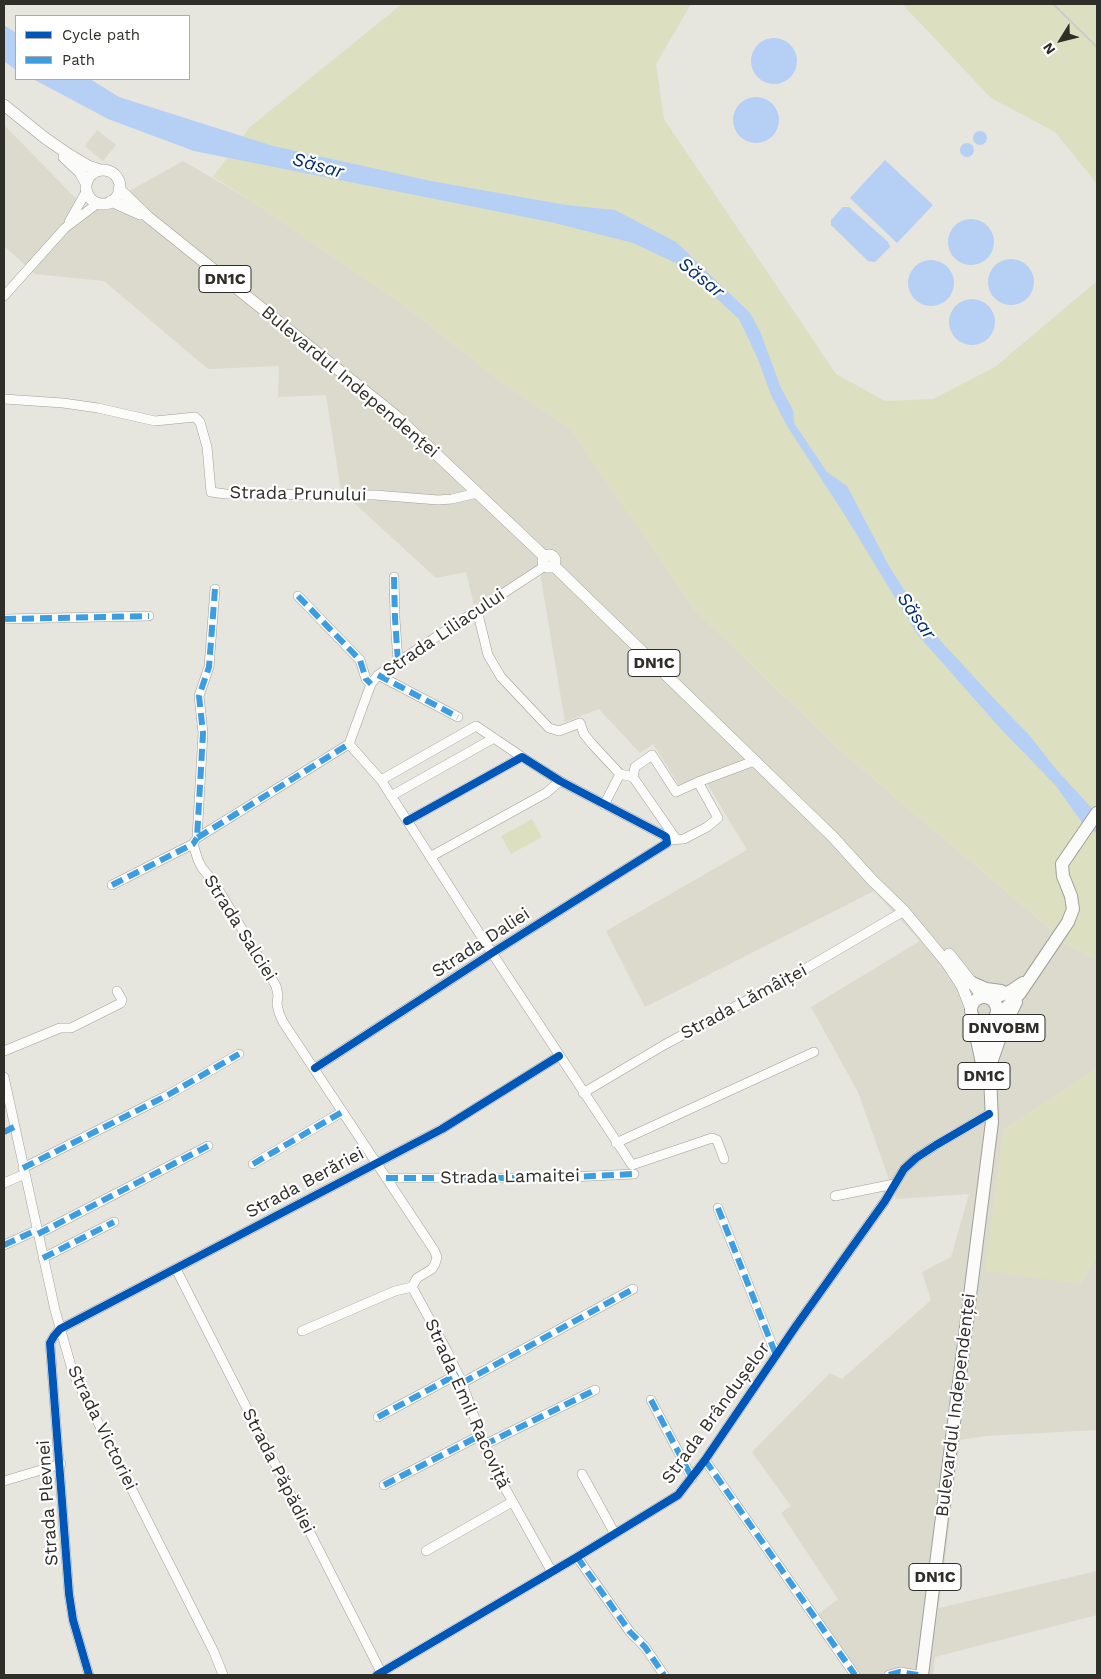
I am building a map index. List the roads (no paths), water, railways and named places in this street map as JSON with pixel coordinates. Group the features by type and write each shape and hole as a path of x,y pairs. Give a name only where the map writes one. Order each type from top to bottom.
{"highway":[{"name":"DNVOBM","path":"992,1019 1005,1009 1068,922 1073,909 1071,896 1063,876 1062,864 1097,813"},
{"name":"DNVOBM","path":"970,982 986,989 1016,992"},
{"name":"DNVOBM","path":"987,998 1016,992"},
{"name":"DNVOBM","path":"990,1065 1016,992"},
{"path":"987,998 976,999 972,1013 982,1023 992,1019"},
{"name":"DN1C","path":"987,998 995,1003 997,1009 992,1019"},
{"name":"Bulevardul Independenței","path":"972,1013 983,1068 990,1136"},
{"name":"Bulevardul Independenței","path":"922,1675 992,1122 989,1051 992,1019"}],"main road":[{"name":"DN1C","path":"4,105 45,138 71,163 86,187 89,197 98,203"},
{"name":"DN1C","path":"45,138 88,166 110,172 119,184 119,189"},
{"path":"86,187 89,177 100,170"},
{"path":"98,203 112,201 117,196 119,189"},
{"name":"Bulevardul Independenței","path":"119,189 148,217 392,413 477,493 833,838 904,911 947,963 962,986 972,1013"},
{"name":"Bulevardul Independenței","path":"112,201 148,217"},
{"name":"Bulevardul Independenței","path":"833,838 863,863 910,908 970,982 987,998"}],"street":[{"path":"65,228 86,187"},
{"path":"5,292 65,228 98,203"},
{"name":"Strada Prunului","path":"4,399 80,406 155,421 195,417 201,425 207,447 210,492 226,494 375,495 438,500 477,493"},
{"name":"Strada Liliacului","path":"349,744 371,684 378,675 548,563"},
{"path":"394,577 398,662"},
{"path":"196,841 203,733 199,696 209,667 215,589"},
{"path":"298,596 360,660 366,679 371,684"},
{"path":"478,610 488,655 501,677 549,728 558,731 580,723 584,734 620,774 633,778"},
{"path":"4,619 149,616"},
{"path":"378,675 458,717"},
{"path":"380,780 476,726 560,781 663,835 669,842"},
{"path":"391,796 494,738"},
{"path":"112,886 196,841 349,744 391,796 633,1170"},
{"path":"669,842 633,778 635,767 652,755 676,792 754,761"},
{"path":"407,821 522,756"},
{"path":"604,805 620,774"},
{"path":"430,858 546,793 560,781"},
{"name":"Strada Daliei","path":"315,1068 492,953 669,842 684,839 707,827 718,818 716,811 698,782"},
{"name":"Strada Salciei","path":"196,841 198,860 202,868 214,882 276,986 277,1004 283,1022 434,1250 435,1264 432,1269 417,1278 412,1287"},
{"name":"Strada Lămâiței","path":"583,1093 664,1045 805,969 904,911"},
{"path":"4,1051 60,1028 71,1028 121,1004 122,1000 117,991"},
{"path":"616,1142 814,1052"},
{"path":"4,1183 168,1095 239,1054"},
{"name":"Strada Berăriei","path":"60,1329 442,1129 559,1056"},
{"name":"Strada Victoriei","path":"4,1077 43,1258 73,1373 214,1652 223,1675"},
{"path":"253,1164 342,1112"},
{"name":"Strada Brândușelor","path":"379,1674 678,1495 705,1460 885,1201 904,1169 916,1158 988,1114"},
{"path":"4,1132 14,1127"},
{"name":"Strada Lamaitei","path":"386,1178 550,1178 633,1170 712,1138 717,1140 724,1159"},
{"path":"4,1245 37,1232 208,1146"},
{"path":"836,1196 894,1184"},
{"path":"718,1208 776,1356"},
{"path":"43,1258 114,1222"},
{"name":"Strada Păpădiei","path":"176,1269 379,1674"},
{"path":"302,1331 395,1291 412,1287"},
{"name":"Strada Emil Racoviță","path":"412,1287 458,1374 491,1462 552,1572"},
{"path":"462,1383 633,1290"},
{"name":"Strada Plevnei","path":"60,1329 50,1343 61,1464 69,1594 73,1620 89,1675"},
{"path":"51,1355 66,1351"},
{"path":"378,1416 458,1374"},
{"path":"484,1445 595,1390"},
{"path":"651,1400 692,1478"},
{"path":"384,1485 481,1435"},
{"path":"705,1460 855,1675"},
{"path":"4,1480 61,1464"},
{"path":"582,1474 615,1534"},
{"path":"426,1551 512,1502"},
{"path":"577,1557 630,1632 645,1647 664,1675"},
{"path":"889,1675 900,1672 918,1675"}],"water":[{"path":"4,25 15,32 15,69 4,61"},
{"path":"774,38 787,42 793,48 797,61 793,74 787,80 774,84 761,80 755,74 751,61 755,48 761,42"},
{"name":"Săsar","path":"35,80 92,80 119,97 273,146 431,181 566,205 615,210 676,242 750,313 760,331 781,388 793,410 794,423 827,472 847,486 889,566 927,626 1030,736 1055,768 1097,814 1097,833 1085,827 1056,786 999,727 917,634 846,517 787,426 771,395 757,357 739,319 680,265 633,243 550,222 194,151 108,119"},
{"path":"756,97 769,101 775,107 779,120 775,133 769,139 756,143 743,139 737,133 733,120 737,107 743,101"},
{"path":"977,131 983,131 987,138 983,145 977,145 973,141 973,135"},
{"path":"964,143 970,143 974,150 970,157 964,157 960,153 960,147"},
{"path":"885,160 933,205 897,243 850,198"},
{"path":"843,207 849,207 888,242 890,247 875,262 868,261 831,225 831,220"},
{"path":"971,219 984,223 990,229 994,242 990,255 984,261 971,265 958,261 952,255 948,242 952,229 958,223"},
{"path":"1011,259 1024,263 1030,269 1034,282 1030,295 1024,301 1011,305 998,301 992,295 988,282 992,269 998,263"},
{"path":"931,260 944,264 950,270 954,283 950,296 944,302 931,306 918,302 912,296 908,283 912,270 918,264"},
{"path":"972,299 985,303 991,309 995,322 991,335 985,341 972,345 959,341 953,335 949,322 953,309 959,303"}],"railway":[{"path":"1053,4 1097,47"}]}
